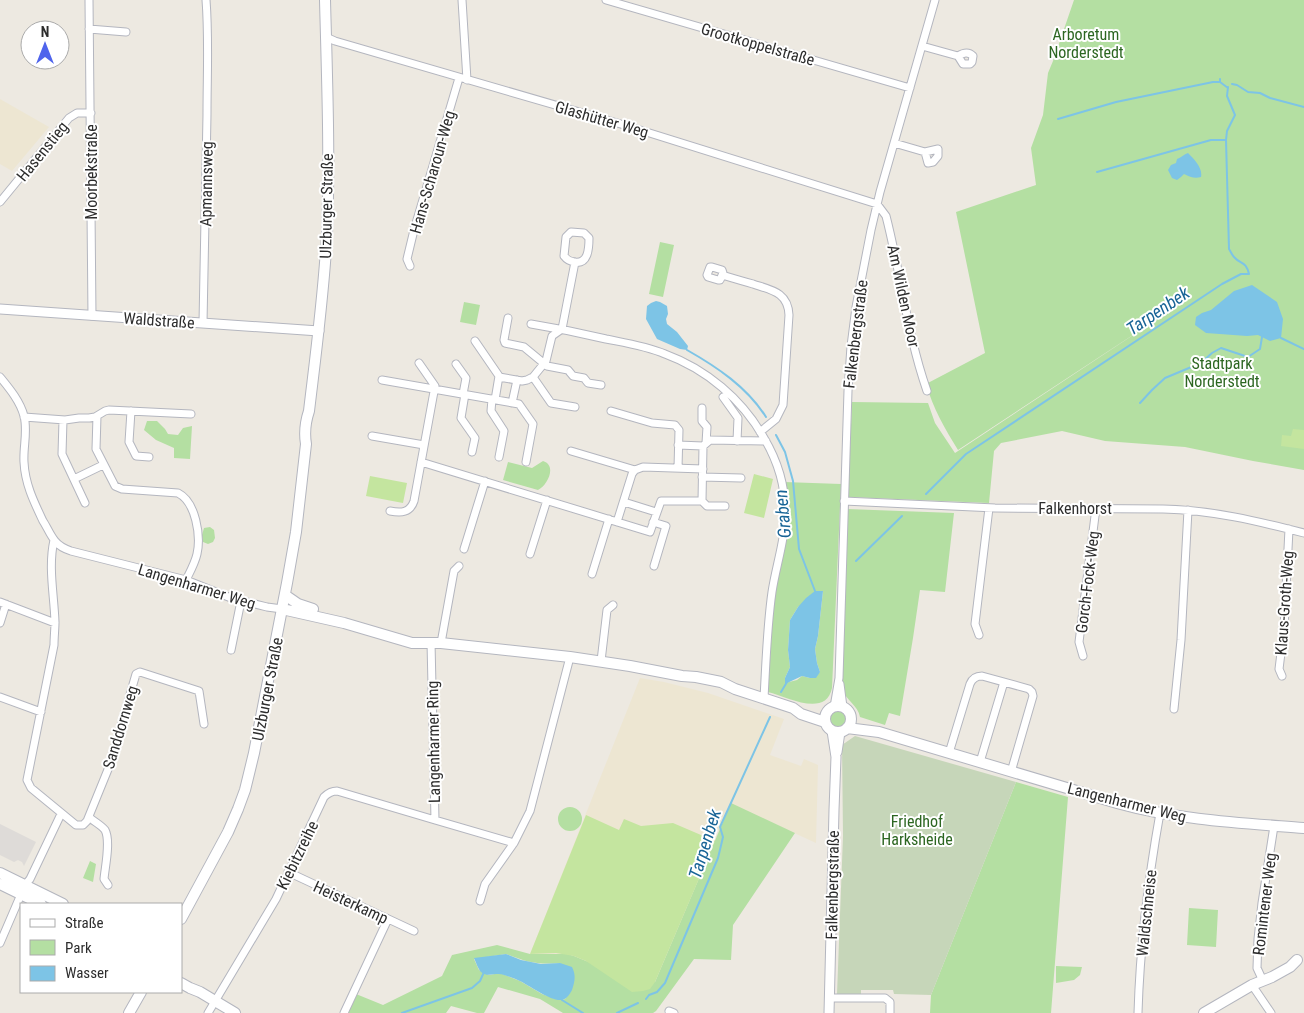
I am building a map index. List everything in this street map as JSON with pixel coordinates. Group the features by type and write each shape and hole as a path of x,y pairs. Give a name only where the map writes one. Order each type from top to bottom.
{"main road":[{"name":"Ulzburger Straße","path":"182,917 228,832 245,790 254,753 295,538 306,444 309,434 309,411 319,331 328,204 325,0"},
{"name":"Langenharmer Weg","path":"285,595 298,604 332,614 344,623"},
{"name":"Langenharmer Weg","path":"282,609 344,623 412,643 436,643 602,662 682,676 720,688 735,689 793,708 832,712"},
{"path":"847,710 843,727 827,726 832,712 847,710"},
{"name":"Langenharmer Weg","path":"843,727 879,732 1130,807 1160,814 1201,820 1304,828"},
{"path":"0,874 40,903"},
{"path":"0,884 60,903"},
{"path":"1204,1013 1258,982 1290,967 1301,958"},
{"path":"182,975 194,983 200,992"},
{"path":"182,984 235,1013"},
{"path":"128,1013 140,993"}],"street":[{"name":"Moorbekstraße","path":"89,0 92,316"},
{"name":"Apmannsweg","path":"203,323 208,44 206,0"},
{"path":"462,0 463,79"},
{"name":"Grootkoppelstraße","path":"606,0 910,88"},
{"name":"Falkenbergstraße","path":"832,712 839,678 851,346 863,267 877,204 935,0"},
{"path":"89,29 126,32"},
{"name":"Glashütter Weg","path":"326,37 624,125 877,204"},
{"path":"922,46 958,56"},
{"name":"Hans-Scharoun-Weg","path":"410,266 408,259 414,230 463,79"},
{"name":"Hasenstieg","path":"0,202 68,118 77,113 91,113"},
{"path":"894,143 925,152"},
{"name":"Am Wilden Moor","path":"877,204 886,216 916,359 927,391"},
{"path":"573,231 585,234 589,240 586,259 581,263 575,262 567,260 563,254 567,236 573,231"},
{"path":"475,341 499,377 524,381 533,377 547,360 552,336 562,329 575,262"},
{"path":"722,275 774,291 782,296 788,306 783,405 776,419 760,432"},
{"name":"Waldstraße","path":"0,309 319,331"},
{"path":"508,318 505,343 524,347 548,366 568,370 573,376 584,378 588,383 601,385"},
{"path":"532,324 652,349 685,362 706,374 729,393 749,414 766,441 776,462 781,479 785,513 783,536 771,600 764,698"},
{"path":"390,511 404,512 409,510 412,505 421,462 435,386 419,363"},
{"path":"456,364 466,378 461,418 475,437 472,452"},
{"path":"0,377 17,400 24,417 25,473 32,496 54,540 51,551 55,623 54,645 27,780 30,788 76,825 83,826 88,817 104,829 108,845 104,879 108,885"},
{"path":"499,377 491,411 504,430 499,457"},
{"path":"533,377 552,403 574,407"},
{"path":"382,380 519,405 532,424 526,462"},
{"path":"512,403 516,380"},
{"path":"723,397 737,418 737,441"},
{"path":"702,408 702,421 706,427 702,501"},
{"path":"24,417 63,420 90,418 108,410 191,414"},
{"path":"131,411 129,442 136,456 149,457"},
{"path":"611,411 652,423 674,424 679,429 678,468"},
{"path":"97,416 96,447 113,484 119,488 178,493 190,504 198,534 197,555 186,580"},
{"path":"63,420 62,454 85,503"},
{"path":"372,436 424,445"},
{"path":"678,445 705,444 710,440 766,441"},
{"path":"572,451 635,470 643,467 703,469"},
{"path":"421,462 650,532 662,500 702,501 708,506 724,506"},
{"path":"74,480 104,465"},
{"path":"617,522 635,470"},
{"path":"702,478 741,478"},
{"path":"464,549 485,481"},
{"path":"530,554 547,500"},
{"path":"624,502 656,512"},
{"name":"Falkenhorst","path":"844,502 989,508 1188,510 1228,515 1304,533"},
{"path":"979,635 975,624 989,508"},
{"name":"Gorch-Fock-Weg","path":"1083,656 1079,642 1096,508"},
{"path":"1174,709 1181,640 1188,510"},
{"path":"592,574 609,519"},
{"path":"653,522 666,526 654,566"},
{"name":"Klaus-Groth-Weg","path":"1282,676 1279,669 1284,629 1289,529"},
{"name":"Langenharmer Weg","path":"54,540 71,551 186,580 241,601 282,609"},
{"path":"436,643 454,571 459,566"},
{"path":"230,650 241,601"},
{"path":"0,623 3,603 55,623"},
{"path":"602,662 607,610 613,605"},
{"path":"1181,640 1185,651"},
{"name":"Langenharmer Ring","path":"436,643 435,820 514,843"},
{"path":"480,900 487,882 514,843 526,821 533,802 570,658"},
{"name":"Sanddornweg","path":"88,817 109,766 136,674 140,672 199,691 204,724"},
{"path":"949,753 971,681 981,676 1029,688 1033,695 1011,772"},
{"path":"980,762 1004,682"},
{"path":"0,697 41,712"},
{"name":"Falkenbergstraße","path":"829,1013 836,757 843,727"},
{"name":"Kiebitzreihe","path":"208,1013 276,899 324,798 332,792 339,792 435,820"},
{"path":"0,943 23,890 61,814"},
{"name":"Waldschneise","path":"1138,1013 1144,920 1160,814"},
{"name":"Romintener Weg","path":"1270,1013 1258,982 1257,968 1259,930 1274,826"},
{"name":"Heisterkamp","path":"288,872 414,931"},
{"path":"344,1013 388,919"},
{"path":"829,998 885,998 890,1002 890,1013"}],"shaded area":[{"path":"0,99 49,127 12,171 0,164"},
{"path":"640,678 708,693 784,719 770,755 801,766 804,759 818,765 816,843 731,804 655,982 530,954"},
{"path":"0,824 36,842 24,866 18,860 14,862 0,855"}],"green space":[{"path":"1074,0 1304,0 1304,470 1185,447 1105,441 1062,431 1001,443 994,451 989,503 848,497 852,402 928,403 935,423 955,453 1177,306 958,450 940,418 929,393 926,384 985,353 956,212 1036,185 1031,148 1043,115 1048,73"},
{"path":"660,242 674,245 663,297 649,294"},
{"path":"464,302 480,305 476,325 460,322"},
{"path":"147,421 157,421 168,434 178,435 183,428 192,426 190,459 174,458 174,448 156,440 144,430"},
{"path":"1293,429 1304,430 1304,449 1281,446 1282,435 1291,436"},
{"path":"543,461 550,467 550,475 545,484 538,490 503,480 508,462 532,468"},
{"path":"754,474 773,479 764,518 744,513"},
{"path":"370,476 407,483 403,503 366,496"},
{"path":"784,482 841,484 832,688 828,697 822,702 814,704 795,701 768,692 774,596 786,537","holes":["823,591 815,649 820,672 810,678 802,676 797,680 785,683 790,667 788,650 790,620 798,607"]},
{"path":"847,509 954,513 945,592 920,590 900,716 889,713 885,725 860,717 857,709 842,688"},
{"path":"210,527 214,530 215,538 213,542 208,544 203,542 202,535 204,528"},
{"path":"838,710 844,713 847,719 844,725 838,728 832,725 829,719 832,713"},
{"name":"Friedhof Harksheide","path":"855,736 1016,782 931,995 894,994 893,990 861,990 861,994 837,994 843,836 842,745"},
{"path":"1016,782 1068,797 1051,1013 930,1013 931,995"},
{"path":"731,803 795,833 733,925 731,960 694,959 653,1013 563,1013 540,999 498,987 484,1013 451,1006 446,1013 347,1013 356,994 383,1005 442,976 452,955 497,945 530,954 567,954 655,982","holes":["506,954 526,961 545,964 560,963 571,991 565,999 556,999 500,973 489,975 479,970 474,959"]},
{"path":"570,807 579,810 582,819 579,828 570,831 561,828 558,819 561,810"},
{"path":"586,815 619,830 624,819 641,826 673,823 715,841 655,982 650,989 632,992 586,961 574,956 556,953 530,954"},
{"path":"90,861 96,864 93,882 83,878"},
{"path":"1189,908 1218,910 1216,947 1187,945"},
{"path":"1056,966 1082,967 1080,975 1074,980 1056,983"}],"water":[{"path":"1188,153 1199,167 1201,177 1197,178 1184,174 1177,180 1172,178 1168,170 1171,165"},
{"path":"1252,285 1277,302 1283,319 1281,338 1270,341 1258,335 1206,333 1195,325 1196,317 1211,310 1234,291"},
{"path":"656,301 667,306 667,324 677,332 688,346 687,350 657,339 646,319 647,306"},
{"path":"815,591 823,591 815,649 820,672 816,678 802,676 785,684 785,678 790,667 788,650 790,620 798,607"},
{"path":"506,954 521,960 541,964 560,963 572,967 575,978 571,992 563,1000 557,1000 511,977 501,974 484,974 479,969 474,958"}],"waterway":[{"path":"1058,119 1116,102 1220,82 1220,79"},
{"path":"1220,82 1228,88"},
{"name":"Tarpenbek","path":"1232,84 1248,92 1260,93 1270,98 1304,107"},
{"name":"Tarpenbek","path":"926,494 966,454 1222,284 1241,274 1249,274 1245,265 1234,257 1229,249 1226,140 1227,131 1235,115 1227,96 1228,87"},
{"path":"1097,172 1211,140 1226,140"},
{"path":"1140,403 1165,378 1201,363 1221,348 1248,357 1260,349 1262,337"},
{"path":"1281,338 1304,349"},
{"name":"Graben","path":"687,350 709,363 741,387 766,417"},
{"name":"Graben","path":"776,435 785,452 793,481 799,549 815,591"},
{"name":"Tarpenbek","path":"856,561 902,516"},
{"name":"Tarpenbek","path":"781,692 787,682"},
{"name":"Tarpenbek","path":"646,999 649,995 657,992 665,983 718,858 723,837 720,827 770,717"},
{"name":"Tarpenbek","path":"402,1013 472,988 480,981 484,972"},
{"name":"Tarpenbek","path":"562,1000 583,1013"},
{"name":"Tarpenbek","path":"617,1013 638,1003"}],"park label":[{"name":"Arboretum Norderstedt","path":"1086,43"},
{"name":"Stadtpark Norderstedt","path":"1222,372"}]}
